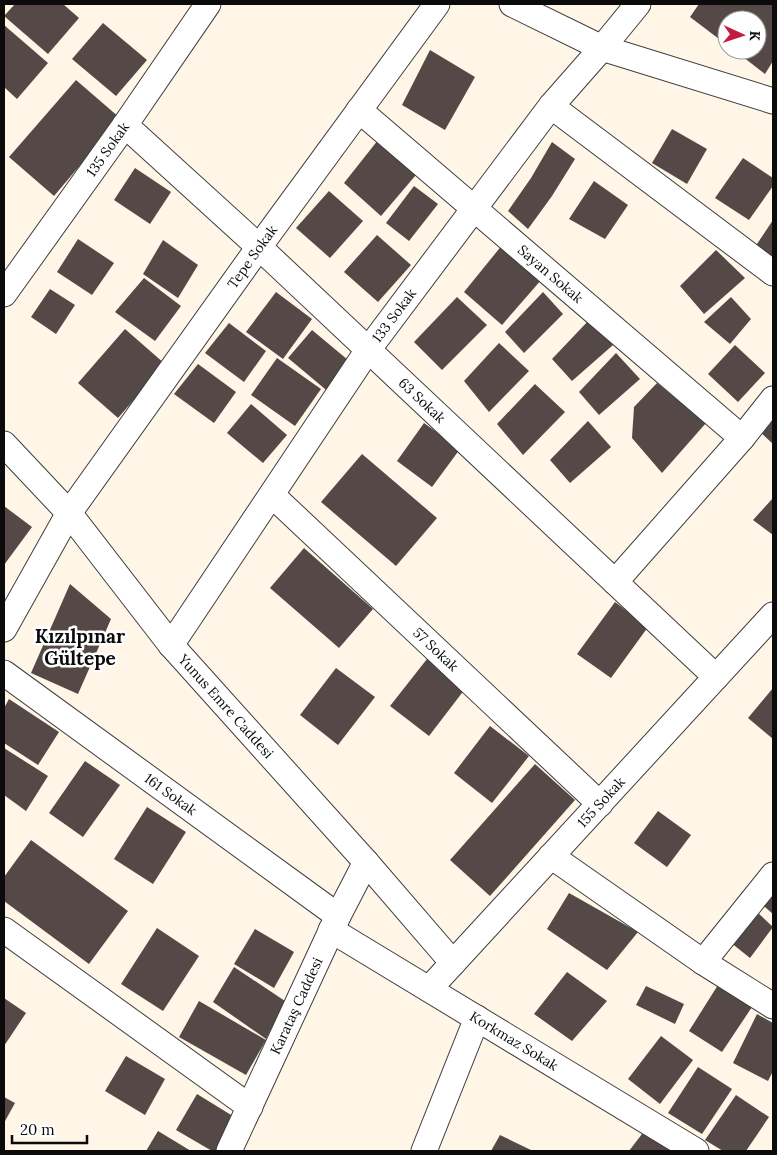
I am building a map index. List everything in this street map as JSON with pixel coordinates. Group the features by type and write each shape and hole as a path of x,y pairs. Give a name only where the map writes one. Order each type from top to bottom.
{"street":[{"name":"Tepe Sokak","path":"4,629 69,514 259,247 437,4"},
{"path":"512,4 602,48 773,100"},
{"name":"133 Sokak","path":"172,645 368,350 551,106 638,4"},
{"name":"135 Sokak","path":"4,294 125,125 206,5"},
{"path":"551,106 773,273"},
{"name":"Sayan Sokak","path":"359,110 742,438"},
{"name":"63 Sokak","path":"125,125 259,247 716,677"},
{"path":"615,582 742,438 773,399"},
{"name":"Yunus Emre Caddesi","path":"4,444 69,514 172,645 366,862 453,964"},
{"name":"57 Sokak","path":"272,496 600,804"},
{"name":"155 Sokak","path":"429,989 773,615"},
{"name":"161 Sokak","path":"4,673 334,923"},
{"path":"551,856 703,962 773,1006"},
{"name":"Karataş Caddesi","path":"229,1151 334,923 366,862"},
{"path":"703,962 773,875"},
{"name":"Korkmaz Sokak","path":"334,923 429,989 696,1151"},
{"path":"4,930 250,1107"},
{"path":"424,1151 477,1018"}],"building":[{"path":"15,4 63,4 79,18 48,54 4,16"},
{"path":"699,4 773,4 773,61 765,74 747,60 767,60 767,10 717,10 717,37 690,17"},
{"path":"103,23 147,60 116,96 72,59"},
{"path":"4,25 48,63 17,99 4,87"},
{"path":"430,50 475,77 445,130 402,105"},
{"path":"76,80 120,118 54,196 9,157"},
{"path":"672,129 707,149 687,184 652,163"},
{"path":"382,135 421,169 381,216 344,183"},
{"path":"552,142 575,159 552,196 528,229 508,211 531,178"},
{"path":"743,158 773,178 773,186 749,220 715,198"},
{"path":"135,168 171,192 150,224 114,200"},
{"path":"594,181 628,205 605,239 569,219"},
{"path":"414,186 438,204 409,241 386,223"},
{"path":"329,191 363,221 330,258 296,228"},
{"path":"773,220 773,258 755,247"},
{"path":"377,235 411,265 378,302 344,272"},
{"path":"78,239 114,263 92,295 57,272"},
{"path":"163,240 198,265 178,298 143,274"},
{"path":"503,244 542,279 502,325 464,292"},
{"path":"716,250 745,278 704,314 680,286"},
{"path":"144,278 181,306 155,341 115,312"},
{"path":"50,289 75,305 56,334 31,317"},
{"path":"276,292 312,319 283,359 246,332"},
{"path":"543,292 563,314 524,353 505,332"},
{"path":"457,297 487,325 442,370 414,342"},
{"path":"731,297 751,319 730,344 704,322"},
{"path":"590,319 613,345 572,381 552,359"},
{"path":"229,323 266,351 244,382 205,353"},
{"path":"125,329 165,364 118,418 78,383"},
{"path":"312,330 354,365 331,394 288,358"},
{"path":"499,343 529,371 489,412 464,381"},
{"path":"735,345 765,373 738,402 708,374"},
{"path":"616,353 640,379 599,415 579,392"},
{"path":"277,358 321,389 295,426 251,395"},
{"path":"198,364 236,392 214,423 174,394"},
{"path":"657,383 706,423 662,473 632,438 634,407"},
{"path":"535,384 565,412 523,455 497,424"},
{"path":"251,404 287,435 263,463 227,433"},
{"path":"773,412 773,444 757,429"},
{"path":"588,421 611,447 570,483 550,460"},
{"path":"424,423 460,449 432,487 397,461"},
{"path":"362,454 437,518 396,566 321,502"},
{"path":"773,498 773,535 753,520"},
{"path":"4,506 32,527 4,565"},
{"path":"304,548 373,609 339,648 270,588"},
{"path":"70,584 111,619 78,694 31,673"},
{"path":"615,602 648,627 611,678 577,654"},
{"path":"427,659 465,689 429,736 390,706"},
{"path":"336,668 375,697 338,745 300,715"},
{"path":"773,688 773,739 748,718"},
{"path":"9,699 59,732 38,765 4,743 4,708"},
{"path":"490,726 529,756 492,803 454,773"},
{"path":"4,748 48,776 26,811 4,795"},
{"path":"85,761 120,785 83,837 49,813"},
{"path":"535,764 575,800 490,896 450,860"},
{"path":"147,807 186,832 153,884 114,859"},
{"path":"658,811 691,835 667,867 634,843"},
{"path":"31,840 128,911 89,964 4,901 4,877"},
{"path":"773,885 773,914 759,902"},
{"path":"569,893 638,932 607,970 547,929"},
{"path":"756,911 773,927 750,958 730,942"},
{"path":"157,928 199,956 163,1011 121,984"},
{"path":"255,929 294,952 274,988 234,964"},
{"path":"234,967 285,1001 266,1039 213,1002"},
{"path":"567,972 607,1001 572,1041 534,1014"},
{"path":"718,985 752,1007 722,1052 689,1031"},
{"path":"646,986 684,1004 675,1024 636,1005"},
{"path":"4,998 26,1013 4,1046"},
{"path":"199,1001 266,1040 246,1075 179,1037"},
{"path":"757,1014 773,1023 773,1071 768,1081 733,1063"},
{"path":"661,1036 693,1060 660,1104 628,1079"},
{"path":"126,1056 165,1079 145,1115 105,1091"},
{"path":"698,1067 732,1089 702,1134 668,1113"},
{"path":"197,1094 236,1118 216,1151 212,1151 176,1130"},
{"path":"736,1095 769,1117 746,1151 723,1151 705,1140"},
{"path":"4,1097 15,1103 4,1123"},
{"path":"645,1130 674,1151 629,1151"},
{"path":"158,1131 191,1151 146,1151"},
{"path":"500,1135 533,1151 491,1151"}],"district":[{"name":"Kızılpınar Gültepe","path":"80,647"}]}
